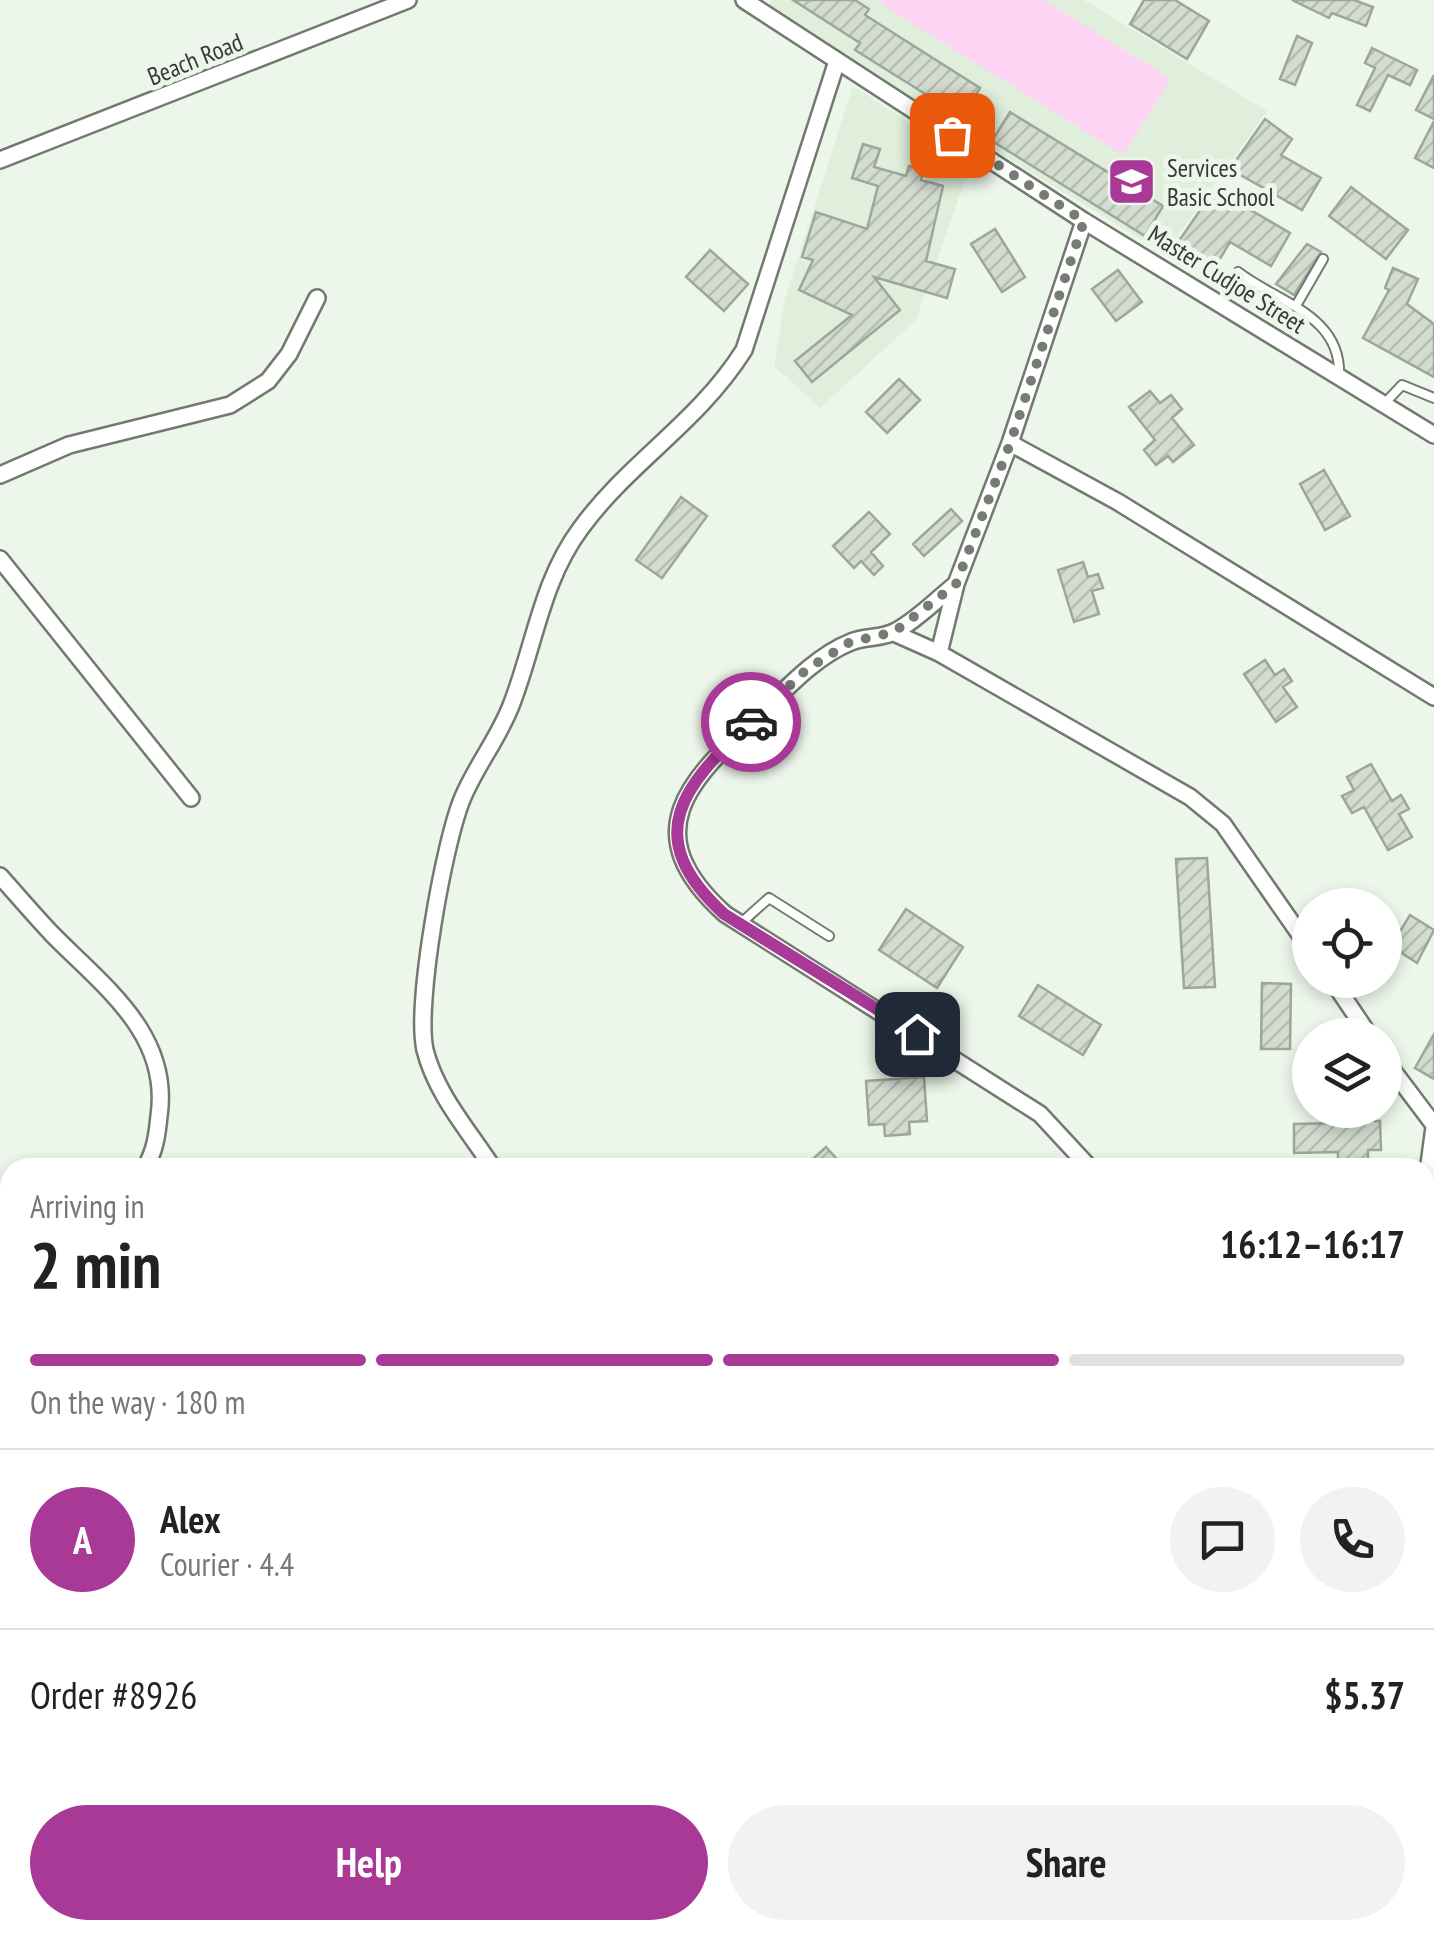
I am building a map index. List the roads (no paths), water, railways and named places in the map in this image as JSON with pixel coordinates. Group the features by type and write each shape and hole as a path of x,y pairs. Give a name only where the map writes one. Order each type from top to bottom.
{"street":[{"name":"Beach Road","path":"0,160 406,0"},
{"name":"Master Cudjoe Street","path":"744,0 1084,221 1434,435"},
{"path":"487,1158 437,1084 424,1047 432,933 462,798 505,722 555,569 572,540 629,476 693,418 744,350 837,60"},
{"path":"939,653 956,584 1010,444 1084,221"},
{"path":"0,475 69,444 230,405 268,381 288,354 317,298"},
{"path":"1010,444 1118,502 1434,696"},
{"path":"0,559 191,798"},
{"path":"956,584 894,632 850,642 806,670 694,778 679,816 679,852 698,889 740,924 1040,1114 1081,1158"},
{"path":"894,632 939,653 1190,797 1224,824 1292,922"},
{"path":"0,876 52,934 107,984 152,1044 162,1096 151,1158"},
{"path":"1402,1083 1434,1126 1430,1158"}],"lane":[{"path":"1296,304 1323,259"},
{"path":"1238,272 1268,295 1311,312 1336,348 1340,378"},
{"path":"1384,404 1402,385 1434,398"},
{"path":"740,924 769,898 829,936"}],"place":[{"name":"Services Basic School","path":"1132,182"}]}
